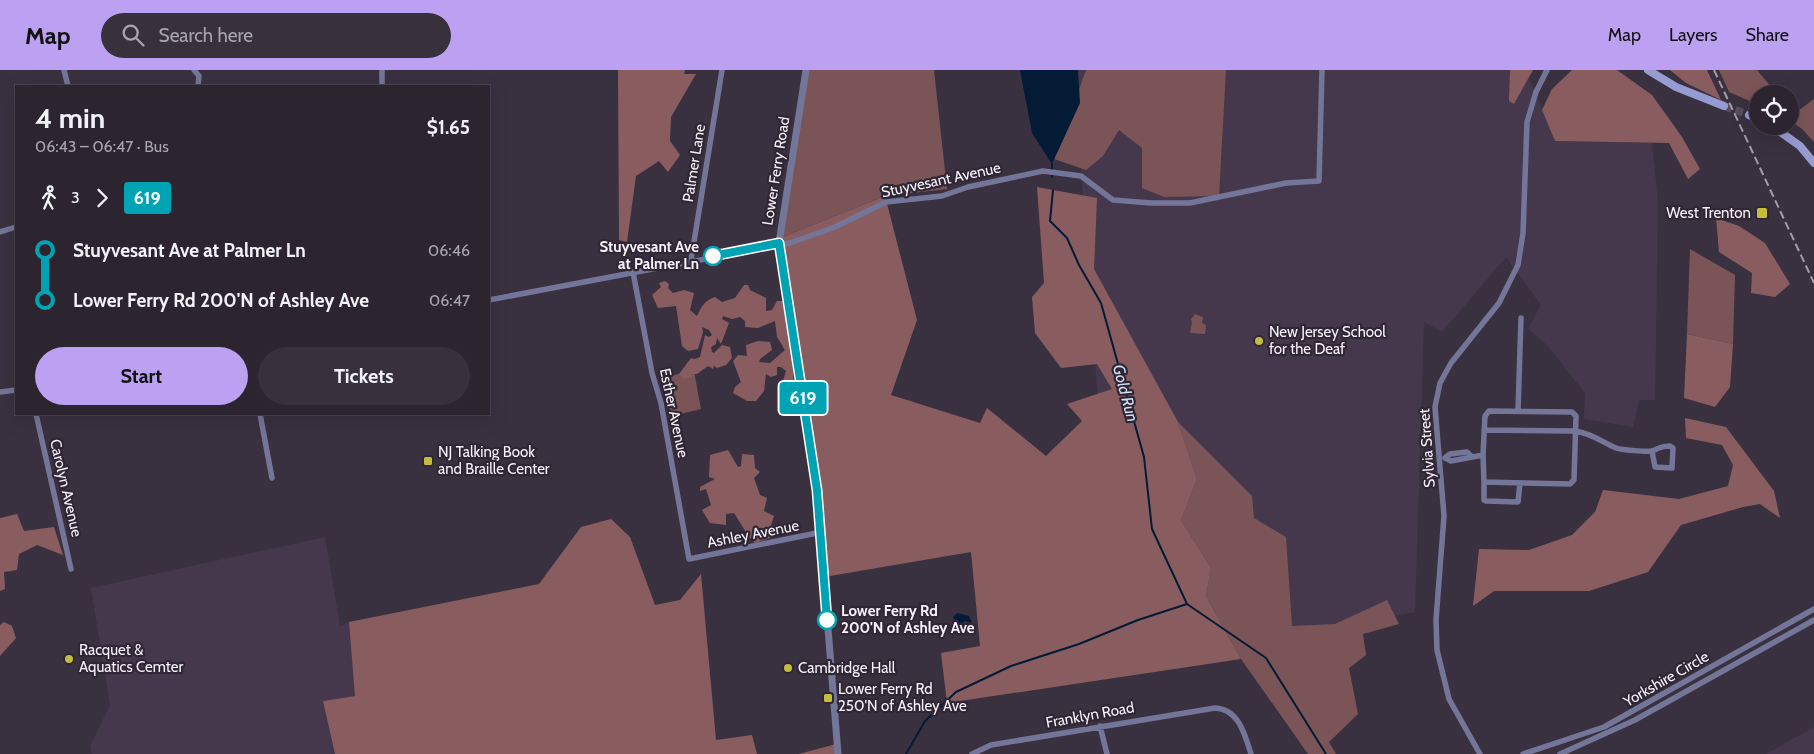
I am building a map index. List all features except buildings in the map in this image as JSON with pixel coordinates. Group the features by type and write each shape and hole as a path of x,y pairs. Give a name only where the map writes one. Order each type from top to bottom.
{"main road":[{"path":"1648,70 1685,91 1724,106"},
{"path":"1785,135 1800,146 1814,163"}],"street":[{"path":"64,70 68,85"},
{"path":"194,70 199,76 198,85"},
{"path":"382,70 382,85"},
{"name":"Palmer Lane","path":"691,260 722,70"},
{"name":"Lower Ferry Road","path":"806,70 779,243 812,453 822,532 838,754"},
{"name":"Stuyvesant Avenue","path":"490,300 779,243 790,243 835,227 886,202 942,196 968,187 1043,171 1063,172 1082,176 1113,200 1151,203 1190,203 1286,183 1319,181 1322,70"},
{"name":"Sylvia Street","path":"1480,754 1450,699 1437,650 1436,620 1444,516 1442,459 1435,408 1440,383 1457,354 1499,303 1518,265 1523,233 1527,122 1536,92 1547,70"},
{"path":"0,232 15,227"},
{"name":"Esther Avenue","path":"633,272 652,373 662,411 688,559"},
{"path":"1518,411 1521,318"},
{"path":"0,392 15,390"},
{"path":"1484,482 1572,482 1576,416 1572,412 1489,411 1485,416 1484,430 1484,482 1484,500 1518,502 1520,483"},
{"name":"Carolyn Avenue","path":"36,415 71,569"},
{"path":"260,415 272,478"},
{"path":"1484,430 1576,431 1586,433 1617,448 1652,451 1660,446 1672,446 1672,468 1655,467 1653,465 1652,451"},
{"path":"1442,459 1450,454 1467,452 1471,456 1484,454"},
{"name":"Ashley Avenue","path":"688,559 822,532"},
{"name":"Yorkshire Circle","path":"1523,754 1604,727 1814,609"},
{"name":"Yorkshire Circle","path":"1560,754 1635,720 1814,620"},
{"name":"Franklyn Road","path":"972,754 991,745 1100,726 1222,708 1232,715 1241,726 1251,754"},
{"path":"1100,726 1107,754"}],"shaded area":[{"path":"618,70 685,70 684,74 696,74 671,117 670,141 680,155 668,172 659,161 636,176 627,242 619,240"},
{"path":"806,70 934,70 947,189 885,196 783,237"},
{"name":"New Jersey School for the Deaf","path":"1074,70 1526,70 1555,141 1652,143 1658,202 1655,400 1639,400 1633,427 1584,419 1585,393 1547,345 1528,329 1541,305 1506,257 1442,332 1424,322 1415,612 1117,666"},
{"path":"1086,70 1226,70 1219,196 1164,197 1142,188 1142,148 1119,130 1103,156 1086,170 1054,159"},
{"path":"1510,70 1533,70 1514,104 1509,101"},
{"path":"1572,70 1617,70 1652,95 1682,137 1700,169 1688,179 1669,143 1555,141 1542,110 1552,89"},
{"path":"1670,70 1707,70 1721,100 1686,83"},
{"path":"1719,70 1757,70 1770,85 1749,85 1749,101 1729,92"},
{"path":"1814,99 1814,142 1799,127 1799,110"},
{"path":"1037,187 1097,198 1094,269 1178,422 1197,479 1181,520 1211,568 1206,596 1241,659 947,703 941,653 980,646 971,552 824,577 783,237 885,196 917,320 891,395 980,423 987,408 1046,456 1082,421 1067,404 1112,389 1097,364 1061,368 1035,333 1032,297 1044,283"},
{"path":"1716,218 1739,226 1765,243 1790,284 1775,297 1751,293 1752,273 1719,252"},
{"path":"1690,249 1735,275 1733,344 1687,334"},
{"path":"665,281 669,284 668,288 673,293 684,290 694,293 690,310 697,316 708,300 715,297 722,302 735,298 744,285 748,285 750,290 766,298 766,311 772,310 777,301 788,301 794,387 784,387 783,381 786,371 781,367 777,367 777,375 771,377 766,374 764,391 756,401 747,401 733,393 735,387 741,382 733,361 738,355 747,356 746,345 758,341 770,342 772,350 760,359 759,362 770,363 785,350 777,337 775,321 758,328 745,327 745,321 740,317 732,319 723,316 722,319 729,323 721,344 717,338 716,344 711,347 714,353 722,345 730,347 732,358 726,365 717,368 714,366 713,369 708,366 697,374 691,374 692,377 683,379 679,374 691,358 700,357 705,335 709,337 712,335 709,330 702,327 703,332 698,349 688,351 682,346 676,306 658,308 652,295 661,287 659,283"},
{"path":"1195,314 1203,317 1202,323 1206,325 1205,334 1190,333 1191,319"},
{"path":"1687,334 1733,344 1730,387 1715,407 1684,398"},
{"path":"694,371 701,409 672,416 663,377"},
{"path":"1685,418 1726,427 1774,491 1780,518 1760,504 1743,507 1681,525 1648,572 1589,591 1494,591 1473,606 1479,549 1529,550 1572,535 1595,512 1603,490 1679,499 1728,486 1733,465 1722,445 1686,438"},
{"path":"1178,422 1252,496 1254,518 1286,537 1292,626 1335,624 1387,600 1399,624 1363,634 1366,655 1349,668 1358,714 1329,742 1336,754 1308,754 1241,659 1206,596 1211,568 1181,520 1197,479"},
{"path":"728,450 738,467 741,466 742,454 754,455 755,468 760,472 754,478 760,495 767,498 764,511 774,516 770,538 755,543 734,513 726,514 726,525 710,523 702,510 711,505 706,489 700,491 700,487 715,479 709,477 710,455"},
{"path":"17,514 24,531 54,527 63,555 37,545 19,554 17,570 4,572 5,589 0,591 0,518"},
{"path":"611,519 630,537 655,605 680,600 701,574 716,740 752,735 757,754 335,754 323,701 355,696 349,622 539,584 581,527"},
{"path":"325,537 340,626 349,622 356,696 323,701 335,754 92,754 90,746 110,705 91,588"},
{"path":"4,622 12,626 16,638 0,656 0,625"},
{"path":"1814,727 1814,754 1766,754"},
{"path":"836,744 837,754 799,754"}],"water":[{"path":"1020,70 1078,70 1080,103 1052,164 1032,133"},
{"path":"957,613 969,616 972,623 965,621 957,625 953,617"}],"waterway":[{"name":"Gold Run","path":"1052,164 1052,177"},
{"name":"Gold Run","path":"1053,190 1050,221 1067,238 1079,265 1101,303 1144,457 1152,529 1187,604 1266,658 1326,754"},
{"name":"Gold Run","path":"906,754 925,721 956,692 1011,666 1079,644 1138,620 1187,604"}],"tunnel":[{"path":"1724,106 1749,115"}],"railway":[{"path":"1714,70 1814,283"}],"bus line":[{"name":"619","path":"713,256 779,243 817,490 827,620"}],"place":[{"name":"West Trenton","path":"1762,213"},
{"name":"Stuyvesant Ave at Palmer Ln","path":"713,256"},
{"name":"New Jersey School for the Deaf","path":"1259,341"},
{"name":"NJ Talking Book and Braille Center","path":"428,461"},
{"name":"Lower Ferry Rd 200'N of Ashley Ave","path":"827,620"},
{"name":"Racquet & Aquatics Cemter","path":"69,659"},
{"name":"Cambridge Hall","path":"788,668"},
{"name":"Lower Ferry Rd 250'N of Ashley Ave","path":"828,698"}]}
